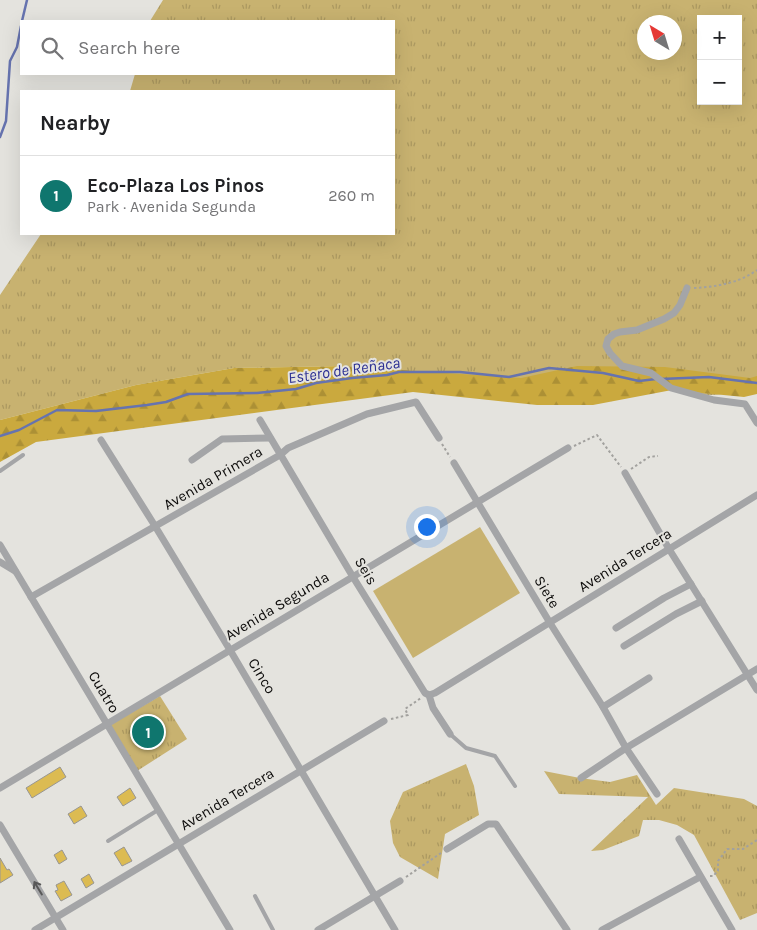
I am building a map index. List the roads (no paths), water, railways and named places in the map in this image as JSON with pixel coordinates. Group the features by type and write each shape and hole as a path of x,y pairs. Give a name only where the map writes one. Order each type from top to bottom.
{"street":[{"path":"687,288 680,305 674,313 637,330 614,334 608,339 606,346 622,366 652,373 671,388 714,400 745,404 757,423"},
{"name":"Avenida Primera","path":"32,598 280,455 288,448 367,414 416,402 439,438"},
{"name":"Seis","path":"260,420 353,577 428,695 433,708 450,734"},
{"path":"192,460 222,439 270,438"},
{"name":"Cinco","path":"100,440 156,526 395,930"},
{"name":"Avenida Segunda","path":"0,788 568,448"},
{"name":"Siete","path":"454,463 626,748 657,794"},
{"path":"625,473 669,549 757,690"},
{"name":"Avenida Tercera","path":"428,695 436,693 757,495"},
{"name":"Cuatro","path":"0,545 230,930"},
{"path":"0,562 16,571"},
{"path":"616,628 664,598 692,584"},
{"path":"624,646 676,614 702,601"},
{"path":"581,778 626,748 757,670"},
{"path":"603,707 649,678"},
{"name":"Avenida Tercera","path":"35,930 384,721"},
{"path":"447,849 488,824 494,823 499,826 567,930"},
{"path":"0,825 63,930"},
{"path":"679,839 732,930"},
{"path":"602,930 700,877"},
{"path":"318,930 400,881"}],"lane":[{"path":"0,471 23,455"},
{"path":"450,734 466,748 495,756 515,786"},
{"path":"108,841 158,810"},
{"path":"254,896 273,930"}],"waterway":[{"path":"22,20 27,0"},
{"path":"0,137 6,121 10,61 17,47 20,31"},
{"name":"Estero de Reñaca","path":"0,436 19,430 57,410 96,411 147,405 166,402 188,394 257,393 296,389 316,383 399,372 460,372 509,377 549,368 603,373 639,381 656,379"},
{"name":"Estero de Reñaca","path":"661,379 709,377 757,383"}],"place":[{"name":"Eco-Plaza Los Pinos","path":"148,732"}]}
